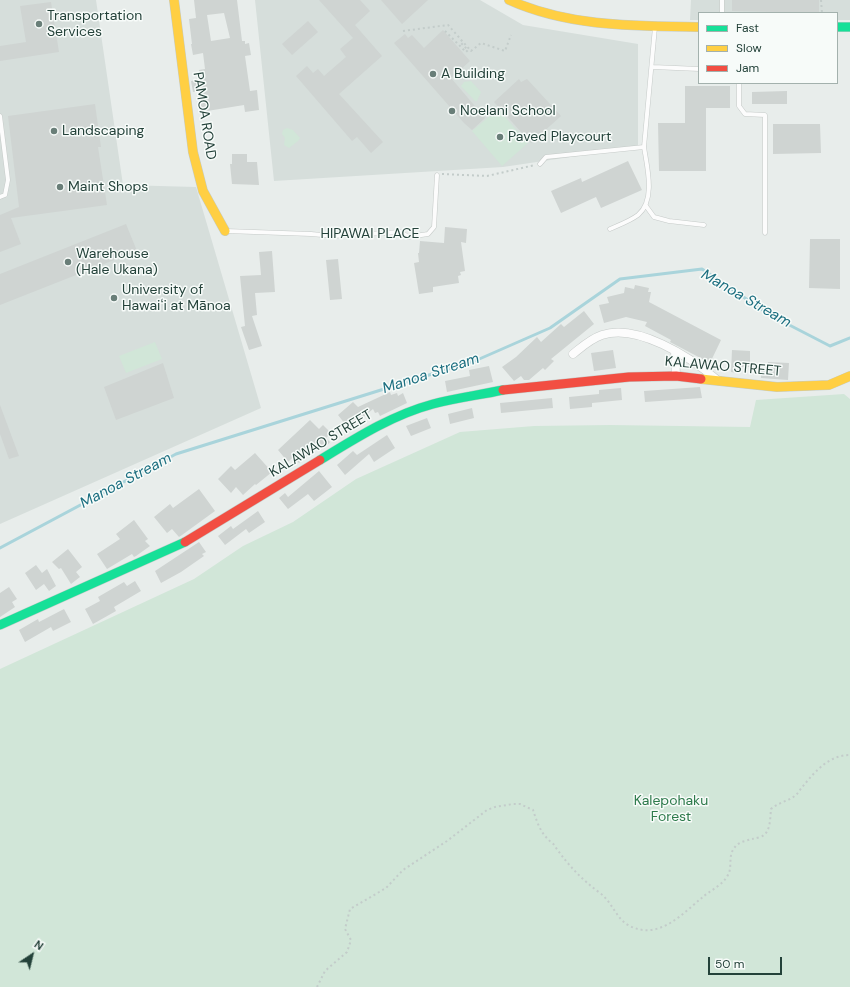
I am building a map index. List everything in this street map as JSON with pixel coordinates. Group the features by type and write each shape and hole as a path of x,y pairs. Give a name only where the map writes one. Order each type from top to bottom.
{"street":[{"name":"PAMOA ROAD","path":"174,0 193,152 203,191 225,231"},
{"path":"509,0 546,14 582,21 655,26 698,27"},
{"path":"838,27 850,27"},
{"path":"573,354 590,340 602,335 617,332 631,334 675,351 716,379"},
{"path":"675,351 676,376"},
{"name":"KALAWAO STREET","path":"0,625 187,541 359,436 395,418 433,404 514,388 629,377 676,376 716,379 777,387 829,385 850,376"}],"lane":[{"path":"722,0 722,12"},
{"path":"610,230 637,216 646,206 648,194 644,147 653,67 655,26"},
{"path":"653,67 698,69"},
{"path":"739,84 739,106 745,114 765,114 766,233"},
{"path":"0,116 8,180 5,195 0,197"},
{"path":"540,164 546,156 644,147"},
{"name":"HIPAWAI PLACE","path":"225,231 333,236 401,232 408,237 428,234 434,227 437,175"},
{"path":"646,206 654,217 669,222 704,225"}],"path":[{"path":"822,0 822,12"},
{"path":"403,31 448,25 471,51 480,43 505,51 511,35"},
{"path":"445,31 466,52 468,50 460,42 462,40"},
{"path":"437,175 487,176 540,164"},
{"path":"317,987 325,971 338,960 348,948 351,940 345,929 350,909 386,888 403,870 447,841 487,810 513,804 534,810 538,823 547,839 553,844 580,878 607,899 621,919 640,929 663,927 678,919 720,884 729,873 730,857 735,847 753,838 766,834 769,828 771,809 779,802 797,794 818,768 830,760 842,755 850,755"}],"shaded area":[{"name":"University of Hawaiʻi at Mānoa","path":"0,0 96,0 123,185 196,187 261,408 0,524"},
{"name":"Noelani School","path":"255,0 480,0 523,25 638,44 638,147 503,167 274,181"},
{"path":"691,0 850,0 850,20 838,20 838,12 698,12 698,20 690,20"}],"green space":[{"path":"471,81 481,92 477,101 475,101 461,86 464,82"},
{"name":"Paved Playcourt","path":"498,109 528,143 502,166 472,131"},
{"path":"287,128 293,130 300,138 289,148 284,145 285,138 282,134 283,130"},
{"path":"155,342 162,359 126,373 119,356"},
{"name":"Kalepohaku Forest","path":"844,394 850,399 850,987 0,987 0,669 194,579 243,546 293,522 356,479 460,432 534,426 610,425 750,427 756,400"}],"building":[{"path":"194,0 237,0 242,41 245,41 245,44 249,43 251,55 245,56 250,91 257,90 259,110 245,112 244,105 201,112 199,91 193,92 191,81 201,80 199,70 205,69 203,53 193,55 191,44 189,19 196,18","holes":["224,13 230,38 211,41 207,15"]},
{"path":"319,0 360,0 370,11 355,25 382,56 339,94 383,142 371,153 357,137 352,141 296,76 307,66 313,73 318,69 324,76 346,57 340,49 353,38"},
{"path":"381,0 428,0 402,24"},
{"path":"732,0 819,0 819,12 732,11"},
{"name":"Transportation Services","path":"51,2 59,52 0,61 0,46 26,42 20,6"},
{"path":"308,21 318,32 292,55 282,44"},
{"path":"443,30 470,61 451,78 485,118 472,130 464,123 394,43 405,34 408,38 412,35 424,48"},
{"path":"519,79 521,82 527,79 561,116 531,143 494,102"},
{"path":"685,86 730,86 730,108 706,108 706,171 659,171 658,123 685,123"},
{"path":"787,91 787,104 752,104 752,92"},
{"path":"95,104 101,147 98,147 107,205 11,218 21,244 0,252 0,215 19,207 8,116"},
{"path":"773,124 820,124 821,153 773,154"},
{"path":"232,154 247,154 247,162 257,162 259,185 232,184 230,164 232,164"},
{"path":"628,161 642,190 601,208 596,197 561,213 551,191 581,178 582,182"},
{"name":"Warehouse (Hale Ukana)","path":"126,224 137,251 0,305 0,274"},
{"path":"445,227 467,229 466,243 461,242 465,271 460,272 461,275 458,276 459,283 433,287 433,292 419,294 414,263 419,262 418,253 420,241 444,243"},
{"path":"810,239 840,239 840,289 809,288"},
{"path":"272,251 275,292 255,293 257,315 252,316 262,346 249,350 241,327 245,326 240,276 261,275 259,252"},
{"path":"338,259 342,299 330,300 326,260"},
{"path":"635,285 649,288 648,292 651,292 649,302 721,340 710,363 670,342 671,340 645,326 647,322 626,317 604,323 599,305 609,303 607,297 624,293 625,287 634,289"},
{"path":"584,311 594,324 551,359 554,361 545,370 543,368 529,380 524,380 521,376 514,381 502,367 516,357 537,337 541,342 561,324 564,327"},
{"path":"613,350 616,368 594,371 591,353"},
{"path":"732,350 750,351 750,367 740,367 739,373 731,372"},
{"path":"768,362 789,363 788,380 761,378 761,369 768,370"},
{"path":"163,363 174,398 116,420 104,387"},
{"path":"489,366 493,382 447,392 445,381 470,376 469,370"},
{"path":"700,387 702,398 645,402 644,391"},
{"path":"621,388 622,400 592,403 592,407 570,409 569,397 599,394 599,390"},
{"path":"390,392 391,395 397,393 398,396 403,393 407,403 380,416 378,412 375,413 373,409 349,429 338,415 353,402 358,407"},
{"path":"552,398 553,408 501,413 500,403"},
{"path":"0,405 19,456 9,459 0,434"},
{"path":"472,408 474,418 450,424 448,414"},
{"path":"427,418 431,428 411,436 406,426"},
{"path":"310,420 319,429 323,425 331,433 326,438 330,442 324,449 319,445 299,463 293,457 288,462 278,450"},
{"path":"387,435 395,448 374,462 369,454 345,475 337,465 353,451 357,455"},
{"path":"255,453 272,472 243,495 236,487 231,493 218,479 231,466 235,470"},
{"path":"319,471 332,487 314,501 308,494 288,509 279,498 285,493 288,497"},
{"path":"199,489 215,511 179,537 172,529 167,533 154,517 170,504 173,508"},
{"path":"258,511 265,522 249,533 246,529 225,545 218,536 231,526 233,529"},
{"path":"134,520 148,539 145,541 150,546 136,556 134,557 132,554 107,569 97,554 120,539 116,534"},
{"path":"199,542 206,552 202,554 204,556 181,572 161,583 155,571"},
{"path":"68,549 82,567 76,572 80,577 71,584 61,568 59,569 52,562"},
{"path":"36,565 42,573 47,569 56,586 49,591 44,584 36,590 25,573"},
{"path":"135,581 141,591 114,607 116,611 93,624 85,609 100,601 98,597 124,582 127,586"},
{"path":"9,587 17,599 12,602 15,607 0,617 0,593"},
{"path":"64,609 71,622 53,631 51,627 25,642 19,630 38,619 39,622"}],"waterway":[{"name":"Manoa Stream","path":"0,548 176,454 477,360 550,328 620,279 702,269 770,315 830,346 850,338"}],"traffic: fast":[{"path":"838,27 850,27"},
{"path":"320,460 375,428 403,414 433,404 503,390"},
{"path":"0,625 185,542"}],"traffic: slow":[{"path":"174,0 193,152 203,191 225,231"},
{"path":"509,0 532,9 578,20 626,25 698,27"},
{"path":"701,379 777,387 829,385 850,376"}],"traffic: jam":[{"path":"503,390 629,377 676,376 701,379"},
{"path":"185,542 320,460"}],"place":[{"name":"Transportation Services","path":"39,24"},
{"name":"A Building","path":"433,74"},
{"name":"Noelani School","path":"452,111"},
{"name":"Landscaping","path":"54,131"},
{"name":"Paved Playcourt","path":"500,137"},
{"name":"Maint Shops","path":"60,187"},
{"name":"Warehouse (Hale Ukana)","path":"68,262"},
{"name":"University of Hawaiʻi at Mānoa","path":"114,298"}]}
